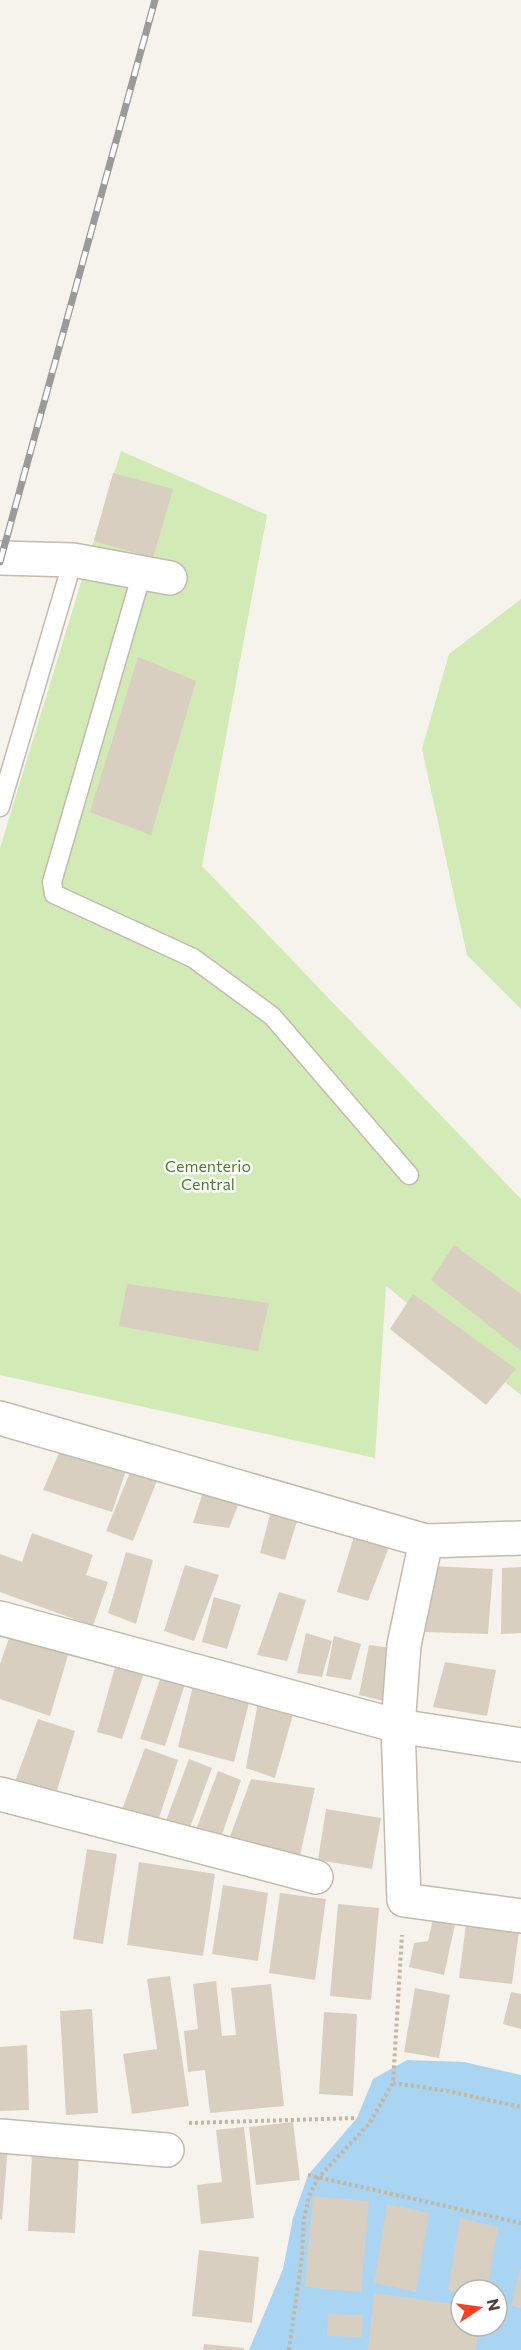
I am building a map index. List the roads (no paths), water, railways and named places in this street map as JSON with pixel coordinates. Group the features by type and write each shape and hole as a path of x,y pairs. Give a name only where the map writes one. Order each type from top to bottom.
{"street":[{"path":"0,558 73,560 156,576"},
{"path":"2,1425 426,1541 521,1538"},
{"path":"426,1541 404,1645 398,1726 404,1900 521,1916"},
{"path":"0,1618 398,1726 521,1745"},
{"path":"0,1794 316,1876"},
{"path":"0,2136 167,2150"}],"lane":[{"path":"0,807 73,560"},
{"path":"156,576 52,882 54,894 193,958 272,1016 409,1175"}],"water":[{"path":"407,2060 464,2062 521,2075 521,2350 249,2350 283,2269 293,2218 308,2175 357,2118 373,2079"}],"railway":[{"path":"0,562 155,0"}],"park label":[{"name":"Cementerio Central","path":"208,1175"}]}
